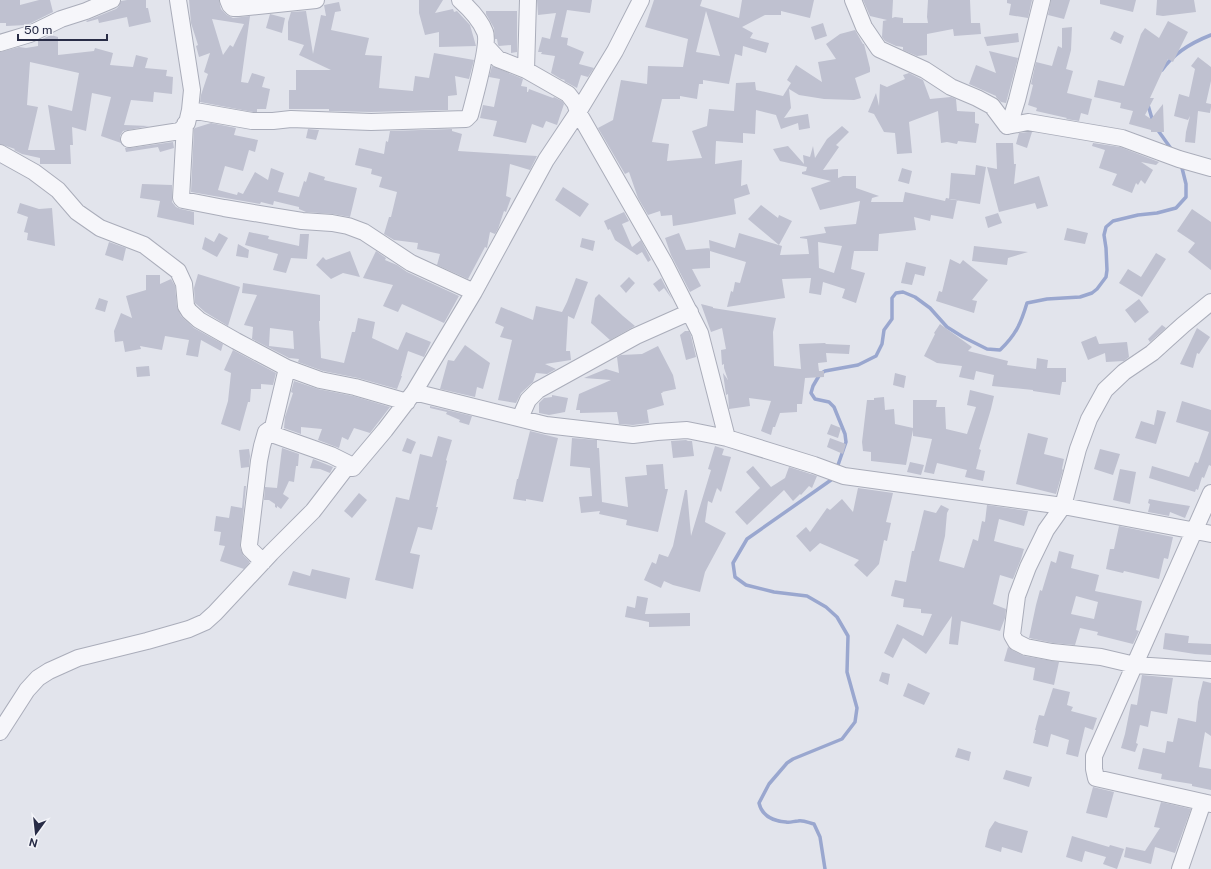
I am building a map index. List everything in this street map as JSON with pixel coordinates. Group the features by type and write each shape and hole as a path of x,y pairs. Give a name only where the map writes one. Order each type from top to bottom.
{"street":[{"path":"0,43 30,34 61,19 86,11 112,0"},
{"path":"178,0 192,90 181,186 181,198 183,200 302,221 332,223 348,226 364,232 411,263 474,292"},
{"path":"228,0 230,6 233,8 238,8 316,0"},
{"path":"188,117 252,122 291,119 371,122 466,119 470,115 486,46 485,33 473,11 460,0"},
{"path":"526,70 528,0"},
{"path":"266,432 317,450 349,464 353,468 410,397 474,292 546,160 578,112 615,51 641,0"},
{"path":"853,0 864,27 879,49 925,70 951,87 992,106 1007,126"},
{"path":"1007,126 1017,100 1036,19 1042,0"},
{"path":"486,46 498,59 526,70 568,94 575,103 578,112 666,264 700,333 727,438"},
{"path":"129,139 180,131 188,117"},
{"path":"1007,126 1028,122 1122,138 1179,159 1211,168"},
{"path":"0,154 34,172 58,190 77,212 100,228 144,245 178,271 184,284 186,306 189,311 199,320 287,368 320,380 520,418 546,425 633,435 687,430 727,438 814,464 844,476 1063,506 1211,534"},
{"path":"1211,302 1152,353 1124,372 1105,390 1089,419 1078,449 1063,506 1046,530 1028,567 1017,596 1012,635 1016,642 1026,647 1052,652 1101,657 1135,665 1211,670"},
{"path":"520,418 528,400 538,390 636,336 690,312"},
{"path":"263,562 250,549 249,545 259,461 266,432 273,427 287,368"},
{"path":"0,732 28,690 38,678 78,658 147,641 189,629 205,622 313,511 349,464"},
{"path":"1180,869 1207,803 1096,778 1094,756 1211,493"},
{"path":"1036,502 1042,514 1046,530"}],"building":[{"path":"0,0 20,0 20,5 39,0 50,0 53,12 27,25 6,26 6,23 0,23"},
{"path":"146,0 146,8 148,8 151,22 129,27 127,17 99,23 98,19 86,21 116,9 121,1"},
{"path":"189,0 219,0 221,9 227,15 233,18 250,16 241,82 248,83 252,73 265,77 262,87 270,89 266,109 257,109 257,112 253,112 200,102 208,74 204,72 210,53 199,57 196,46 198,45 191,23","holes":["212,19 244,24 233,47 230,45 223,55"]},
{"path":"419,0 443,0 435,13 453,9 454,12 457,11 470,25 476,46 439,47 439,32 425,35 419,13"},
{"path":"537,0 592,0 590,13 567,10 561,37 568,38 567,45 584,52 579,64 594,68 588,77 581,75 577,88 551,73 555,56 541,54 542,52 538,52 542,37 550,39 556,13 538,15"},
{"path":"654,0 702,0 700,6 739,18 742,0 814,0 810,18 781,11 781,15 765,15 742,27 753,33 750,38 769,43 766,53 743,46 742,56 735,54 729,84 703,80 703,84 699,84 697,99 680,96 680,99 662,99 652,142 669,144 667,161 702,158 692,131 707,126 709,109 734,111 736,83 755,82 756,90 783,96 791,83 787,80 796,65 822,82 818,62 836,59 826,44 840,34 855,30 864,44 870,72 855,78 861,98 854,100 824,99 799,95 789,89 791,108 784,118 808,114 810,128 799,130 798,123 781,129 776,115 756,110 755,134 743,133 743,143 716,141 715,164 742,160 741,186 747,184 750,194 734,199 736,214 673,226 672,215 661,216 660,211 648,215 638,198 629,172 625,174 598,128 613,120 621,80 647,84 648,66 683,67 688,39 645,27","holes":["706,11 720,56 696,52"]},
{"path":"863,0 893,0 892,18 903,18 903,23 928,23 928,0 970,0 971,23 980,23 981,34 954,36 953,29 927,34 927,55 917,56 903,50 903,47 896,46 885,41 882,37 883,21 887,20 870,16"},
{"path":"1007,0 1032,0 1028,18 1009,15 1011,4 1007,3"},
{"path":"1051,0 1070,0 1064,19 1048,15"},
{"path":"1100,0 1136,0 1133,12 1100,4"},
{"path":"1157,0 1194,0 1196,12 1163,16 1156,15"},
{"path":"339,2 341,11 335,12 331,30 369,38 365,55 382,56 379,88 413,91 415,76 429,78 434,53 474,60 469,79 455,76 457,95 448,96 448,110 371,112 329,111 329,109 289,109 289,90 296,90 296,70 331,70 299,55 304,45 288,40 288,22 291,12 306,11 313,54 321,15 326,16 324,5"},
{"path":"486,11 517,11 517,52 511,53 511,45 498,45 497,39 495,39 494,28 486,14"},
{"path":"270,14 285,18 282,33 266,28"},
{"path":"1168,21 1188,32 1173,62 1168,59 1150,98 1154,98 1145,115 1151,119 1163,104 1164,132 1151,132 1151,130 1129,124 1133,111 1120,108 1121,103 1094,97 1098,80 1124,86 1141,34 1145,28 1159,38"},
{"path":"823,23 827,36 815,40 811,27"},
{"path":"1072,27 1071,50 1066,69 1073,71 1067,93 1092,99 1088,115 1081,113 1079,121 1036,111 1037,108 1028,105 1033,85 1031,84 1036,62 1052,66 1058,46 1062,48 1062,28"},
{"path":"1114,31 1124,36 1121,44 1110,39"},
{"path":"1018,33 1019,42 987,46 984,37"},
{"path":"51,35 58,37 58,55 94,51 95,48 113,53 110,65 133,67 136,55 148,58 145,68 167,70 166,76 173,77 172,94 154,92 153,102 131,100 124,125 149,126 123,131 120,136 121,143 101,136 111,97 92,93 86,131 72,127 73,145 70,145 71,164 40,164 40,158 22,154 14,150 15,149 0,144 0,52 19,47 26,48 38,46 38,41","holes":["30,62 79,73 72,111 48,105 55,150 28,150 38,107 27,105"]},
{"path":"989,51 1018,58 1006,103 1001,102 996,96 969,84 976,65 996,73"},
{"path":"1198,57 1211,67 1211,81 1206,103 1211,104 1211,107 1210,113 1198,111 1195,143 1185,142 1190,116 1188,120 1174,116 1179,94 1189,97 1195,69 1191,66"},
{"path":"492,66 523,79 521,86 527,87 527,92 529,89 562,101 564,104 557,125 546,121 543,128 532,124 526,143 493,136 497,121 480,118 483,105 494,107 500,79 489,77"},
{"path":"909,73 923,80 930,99 951,97 956,99 957,111 975,112 975,123 979,124 976,143 958,141 957,144 947,142 941,143 938,111 909,122 912,153 897,154 895,133 884,132 874,114 868,112 876,93 879,106 880,84 887,87 905,79 903,75"},
{"path":"211,123 236,128 234,135 258,140 255,152 249,150 243,171 225,166 218,190 237,195 238,192 243,194 255,172 268,180 271,168 284,173 278,192 299,197 304,181 306,182 309,172 325,177 324,180 357,188 350,217 306,212 299,209 299,207 274,201 273,205 261,202 260,204 191,192 194,129"},
{"path":"842,126 849,132 836,145 839,147 823,170 838,169 838,178 843,176 856,176 856,188 879,196 872,198 871,202 903,202 905,192 945,201 946,198 957,200 953,219 931,215 930,221 914,217 916,230 879,234 878,251 854,251 851,269 865,273 856,303 842,298 845,289 823,282 821,295 809,293 811,278 782,279 785,298 727,307 735,282 740,283 746,262 710,251 709,240 735,248 739,233 782,246 780,255 809,254 807,239 800,237 826,233 824,227 856,224 860,201 820,210 811,188 831,181 802,174 802,172 806,171 807,167 780,161 773,149 788,146 804,164 803,155 810,157 813,146 815,158 827,139","holes":["818,242 842,246 834,273 819,268"]},
{"path":"308,129 319,130 316,140 306,138"},
{"path":"452,129 452,131 462,134 458,151 537,156 530,170 510,164 506,196 511,198 506,212 504,211 495,234 490,232 487,248 485,247 468,279 437,265 440,254 417,249 418,243 394,240 384,234 389,217 391,217 397,192 379,187 382,177 371,174 372,169 355,165 359,148 384,154 386,141 388,142 390,131"},
{"path":"1032,132 1027,148 1016,144 1019,133"},
{"path":"173,142 174,148 160,152 158,147 126,152 125,148 130,148"},
{"path":"996,143 1013,143 1014,164 1016,164 1014,184 1039,176 1048,206 1037,209 1035,203 999,212 987,167 997,169"},
{"path":"1093,143 1120,147 1159,162 1156,165 1141,162 1153,170 1145,184 1141,180 1138,185 1136,183 1132,193 1112,185 1117,174 1099,168 1105,150 1092,146"},
{"path":"976,165 986,167 980,204 949,199 951,173 975,175"},
{"path":"902,168 912,171 909,184 898,181"},
{"path":"142,184 172,185 172,202 176,207 194,212 194,225 157,217 160,201 140,198"},
{"path":"563,187 589,204 580,217 555,200"},
{"path":"20,203 39,209 52,208 55,246 27,240 28,233 24,232 28,217 17,213"},
{"path":"761,205 778,218 779,215 792,221 779,245 748,219"},
{"path":"1192,209 1211,222 1211,270 1188,252 1195,243 1177,231"},
{"path":"624,212 629,221 622,224 632,247 641,240 651,260 648,262 642,252 637,255 615,240 610,229 608,230 604,221"},
{"path":"998,213 1002,223 988,228 985,217"},
{"path":"1067,228 1088,233 1085,244 1064,240"},
{"path":"249,232 269,236 268,239 299,246 300,234 309,234 307,259 291,258 286,273 273,270 278,254 245,245"},
{"path":"219,233 228,238 217,257 202,249 205,237 214,242"},
{"path":"679,233 686,250 710,248 710,268 692,269 701,286 690,292 671,255 665,238"},
{"path":"582,238 595,241 593,251 580,247"},
{"path":"109,242 126,248 123,261 105,255"},
{"path":"238,244 249,250 248,258 236,256"},
{"path":"974,246 1028,252 1008,258 1007,265 972,261"},
{"path":"350,251 360,277 343,273 331,279 316,265 323,257 326,260"},
{"path":"376,251 386,258 385,260 397,265 407,272 459,296 444,323 402,304 398,312 383,306 393,285 363,278"},
{"path":"1156,253 1166,259 1142,297 1119,283 1128,269 1141,277"},
{"path":"950,259 960,264 963,260 988,280 972,300 977,301 974,313 936,301 939,291 942,292"},
{"path":"906,262 926,267 924,276 915,274 912,285 901,283"},
{"path":"198,274 240,287 228,326 205,312 195,303 194,288"},
{"path":"146,275 160,275 160,284 171,279 175,286 177,307 181,316 194,328 223,344 221,351 201,340 198,357 186,355 189,340 165,336 162,350 140,346 141,349 125,352 123,341 115,342 114,331 121,313 132,318 126,296 146,290"},
{"path":"629,277 635,283 626,293 620,286"},
{"path":"576,278 588,282 574,319 568,316 566,351 570,351 571,360 545,364 556,369 547,374 536,373 533,382 521,393 516,403 498,400 512,340 500,337 504,327 495,323 501,307 533,320 536,306 562,312"},
{"path":"661,278 672,299 664,288 659,292 653,284"},
{"path":"243,283 320,295 319,321 321,358 344,363 352,332 355,332 358,318 375,322 372,338 398,350 406,332 431,342 424,357 408,351 397,389 358,378 323,371 298,362 299,359 289,358 252,339 253,327 244,325 257,295 242,293","holes":["270,328 293,331 294,349 269,346"]},
{"path":"599,294 635,326 610,340 591,323 595,298"},
{"path":"99,298 108,301 105,312 95,309"},
{"path":"1139,299 1149,312 1135,323 1125,310"},
{"path":"701,304 713,308 776,318 773,332 774,366 801,369 799,344 825,343 850,345 849,354 826,353 827,362 818,363 819,371 824,371 824,377 805,378 802,404 797,404 797,412 780,413 771,435 761,431 771,401 749,398 750,406 729,409 728,394 726,395 723,373 728,380 724,364 722,365 721,350 726,349 722,328 711,332"},
{"path":"940,324 972,347 968,351 1008,361 1007,365 1036,369 1037,358 1048,360 1047,368 1066,368 1066,382 1062,382 1060,395 1033,390 992,386 994,375 976,371 974,380 959,377 962,366 937,363 924,356 935,334 934,333"},
{"path":"1162,325 1166,328 1150,342 1148,339"},
{"path":"1197,328 1210,337 1199,354 1197,353 1193,368 1180,364"},
{"path":"685,331 689,331 696,357 686,360 680,335"},
{"path":"1096,336 1099,344 1127,342 1129,357 1124,361 1106,362 1105,353 1088,360 1081,342"},
{"path":"465,345 490,363 483,389 477,387 475,397 440,389 448,360 454,361"},
{"path":"658,346 673,375 676,389 661,393 664,405 647,410 649,423 633,425 619,424 617,412 580,413 580,410 576,410 579,394 611,380 584,378 606,369 619,373 617,357 621,355 642,354"},
{"path":"233,350 276,373 273,385 261,384 261,389 251,389 250,402 248,402 240,431 221,424 228,401 231,373 224,370"},
{"path":"149,366 150,376 137,377 136,367"},
{"path":"895,373 906,376 904,388 893,385"},
{"path":"294,381 318,389 353,396 390,407 370,433 354,428 348,440 342,437 339,448 318,440 322,429 301,427 301,434 284,428 285,417 293,393 291,392"},
{"path":"970,390 994,396 979,449 981,450 976,469 985,471 983,481 965,477 967,470 937,463 934,474 924,472 932,439 913,436 913,430 906,465 871,461 871,452 863,451 862,442 867,400 874,400 874,398 884,397 885,410 894,409 895,424 913,428 913,400 937,400 936,407 945,407 946,429 967,434 976,407 967,405"},
{"path":"552,395 568,398 565,412 549,415 539,413 539,403 544,398 552,397"},
{"path":"1182,401 1211,410 1211,466 1209,465 1204,478 1202,477 1198,490 1196,489 1195,492 1149,478 1152,466 1189,477 1195,462 1198,463 1209,432 1176,422"},
{"path":"430,406 472,416 469,425 459,422 460,420 446,414 447,412 430,408"},
{"path":"1157,410 1166,412 1156,444 1135,438 1141,421 1154,425"},
{"path":"831,424 841,428 838,438 827,434"},
{"path":"530,431 558,438 543,502 526,499 526,501 513,499"},
{"path":"1028,433 1048,438 1044,454 1064,459 1063,470 1056,494 1016,484"},
{"path":"438,436 452,440 446,460 436,507 438,507 432,530 418,527 410,553 420,555 413,589 375,580 396,497 409,500 420,454 432,457"},
{"path":"407,438 416,442 411,454 402,451"},
{"path":"572,438 597,440 597,448 599,448 602,502 628,507 625,477 647,475 646,465 663,464 665,489 668,489 658,532 626,525 627,520 599,514 600,511 581,513 579,497 592,496 590,468 570,466"},
{"path":"830,438 846,444 843,454 827,447"},
{"path":"671,441 692,441 694,456 673,458"},
{"path":"715,446 724,449 722,455 731,457 721,492 717,488 712,503 708,501 705,522 726,533 705,572 700,592 664,581 661,588 644,580 652,562 656,564 659,554 668,557 673,546 685,490 687,490 691,536 711,470 708,469"},
{"path":"282,448 299,454 294,482 289,481 283,494 289,498 281,509 277,506 277,508 275,507 275,504 269,500 264,500 265,487 277,488"},
{"path":"249,449 249,467 241,468 239,450"},
{"path":"1100,449 1120,454 1113,475 1094,469"},
{"path":"313,459 333,467 330,473 320,469 310,468"},
{"path":"910,462 924,465 921,475 907,472"},
{"path":"753,466 771,487 785,478 789,467 817,476 812,488 809,486 793,501 784,490 747,525 735,512 760,488 746,472"},
{"path":"1120,469 1136,472 1130,504 1113,500"},
{"path":"244,486 246,486 240,547 243,555 250,562 244,569 220,561 225,546 219,545 221,532 214,531 216,516 229,518 231,506 242,508"},
{"path":"858,488 893,493 886,522 891,523 887,541 884,540 879,564 867,577 854,565 859,560 820,543 810,552 796,536 806,527 810,532 827,508 830,510 842,499 853,512"},
{"path":"359,493 367,500 352,518 344,511"},
{"path":"1149,499 1190,506 1185,518 1170,512 1169,516 1148,512 1150,504 1148,503"},
{"path":"941,505 949,509 947,513 945,536 939,561 964,568 973,539 978,541 982,521 985,522 987,505 1028,511 1024,526 999,519 994,541 1024,549 1013,579 1000,575 993,604 1006,609 1005,618 1000,631 961,621 958,645 949,644 952,616 926,654 903,638 893,658 884,653 897,624 923,636 932,614 921,613 921,609 903,607 904,599 891,596 895,580 906,582 912,551 914,551 924,510 936,513"},
{"path":"1119,526 1173,537 1168,559 1164,558 1159,579 1124,571 1123,573 1106,569 1110,549 1114,549"},
{"path":"1059,551 1074,555 1071,568 1099,575 1095,591 1142,601 1136,630 1139,631 1133,644 1097,635 1098,632 1080,628 1075,645 1053,643 1029,638 1040,590 1042,591 1051,561 1056,563","holes":["1076,596 1098,602 1094,619 1071,614"]},
{"path":"312,569 350,578 346,599 288,585 293,571 310,576"},
{"path":"637,596 648,598 645,614 690,613 690,626 649,627 649,622 625,617 627,606 635,608"},
{"path":"1165,633 1189,636 1188,643 1211,644 1211,655 1163,649"},
{"path":"1008,647 1024,656 1059,662 1054,685 1033,680 1035,668 1004,661"},
{"path":"882,672 890,674 888,685 879,681"},
{"path":"1142,675 1173,678 1167,714 1151,711 1148,727 1140,725 1136,743 1138,744 1135,752 1121,748 1131,704 1137,705"},
{"path":"1203,681 1211,683 1211,736 1205,732 1199,767 1211,769 1211,790 1192,786 1192,784 1161,779 1162,774 1138,769 1143,748 1165,753 1167,741 1173,742 1178,718 1196,722 1198,702"},
{"path":"908,683 930,693 924,705 903,696"},
{"path":"1053,688 1070,692 1067,705 1073,707 1071,711 1097,718 1093,730 1085,727 1078,757 1066,754 1069,740 1051,734 1048,747 1033,743 1039,715 1044,716"},
{"path":"958,748 971,752 969,761 955,757"},
{"path":"1006,770 1032,777 1029,787 1003,779"},
{"path":"1093,787 1114,792 1107,818 1086,813"},
{"path":"1161,802 1191,809 1175,853 1155,847 1151,864 1124,857 1126,847 1145,851 1160,828 1154,827"},
{"path":"995,821 1028,831 1022,853 1002,847 1001,852 985,847 989,830"},
{"path":"1072,836 1109,847 1110,845 1124,849 1117,869 1103,864 1106,857 1085,851 1082,862 1066,857"}],"waterway":[{"path":"1162,70 1184,49 1211,35"},
{"path":"1148,105 1153,122"},
{"path":"1157,129 1172,150"},
{"path":"838,465 846,442 845,434 834,407 829,402 815,399 811,393 813,386 820,374 825,371 858,365 876,356 882,344 884,330 892,319 892,298 896,293 903,292 915,297 930,308 947,327 963,337 987,349 1000,350 1017,328 1027,303 1047,299 1080,297 1092,293 1097,289 1106,277 1106,248 1104,235 1106,227 1113,221 1176,208 1186,197 1186,184 1181,164"},
{"path":"825,869 820,837 814,824 802,821 788,822 773,819 765,814 760,808 759,803 769,784 787,763 793,759 842,739 855,722 857,708 847,672 848,636 837,617 826,607 807,596 774,592 746,585 735,577 733,563 747,539 831,480"}]}
